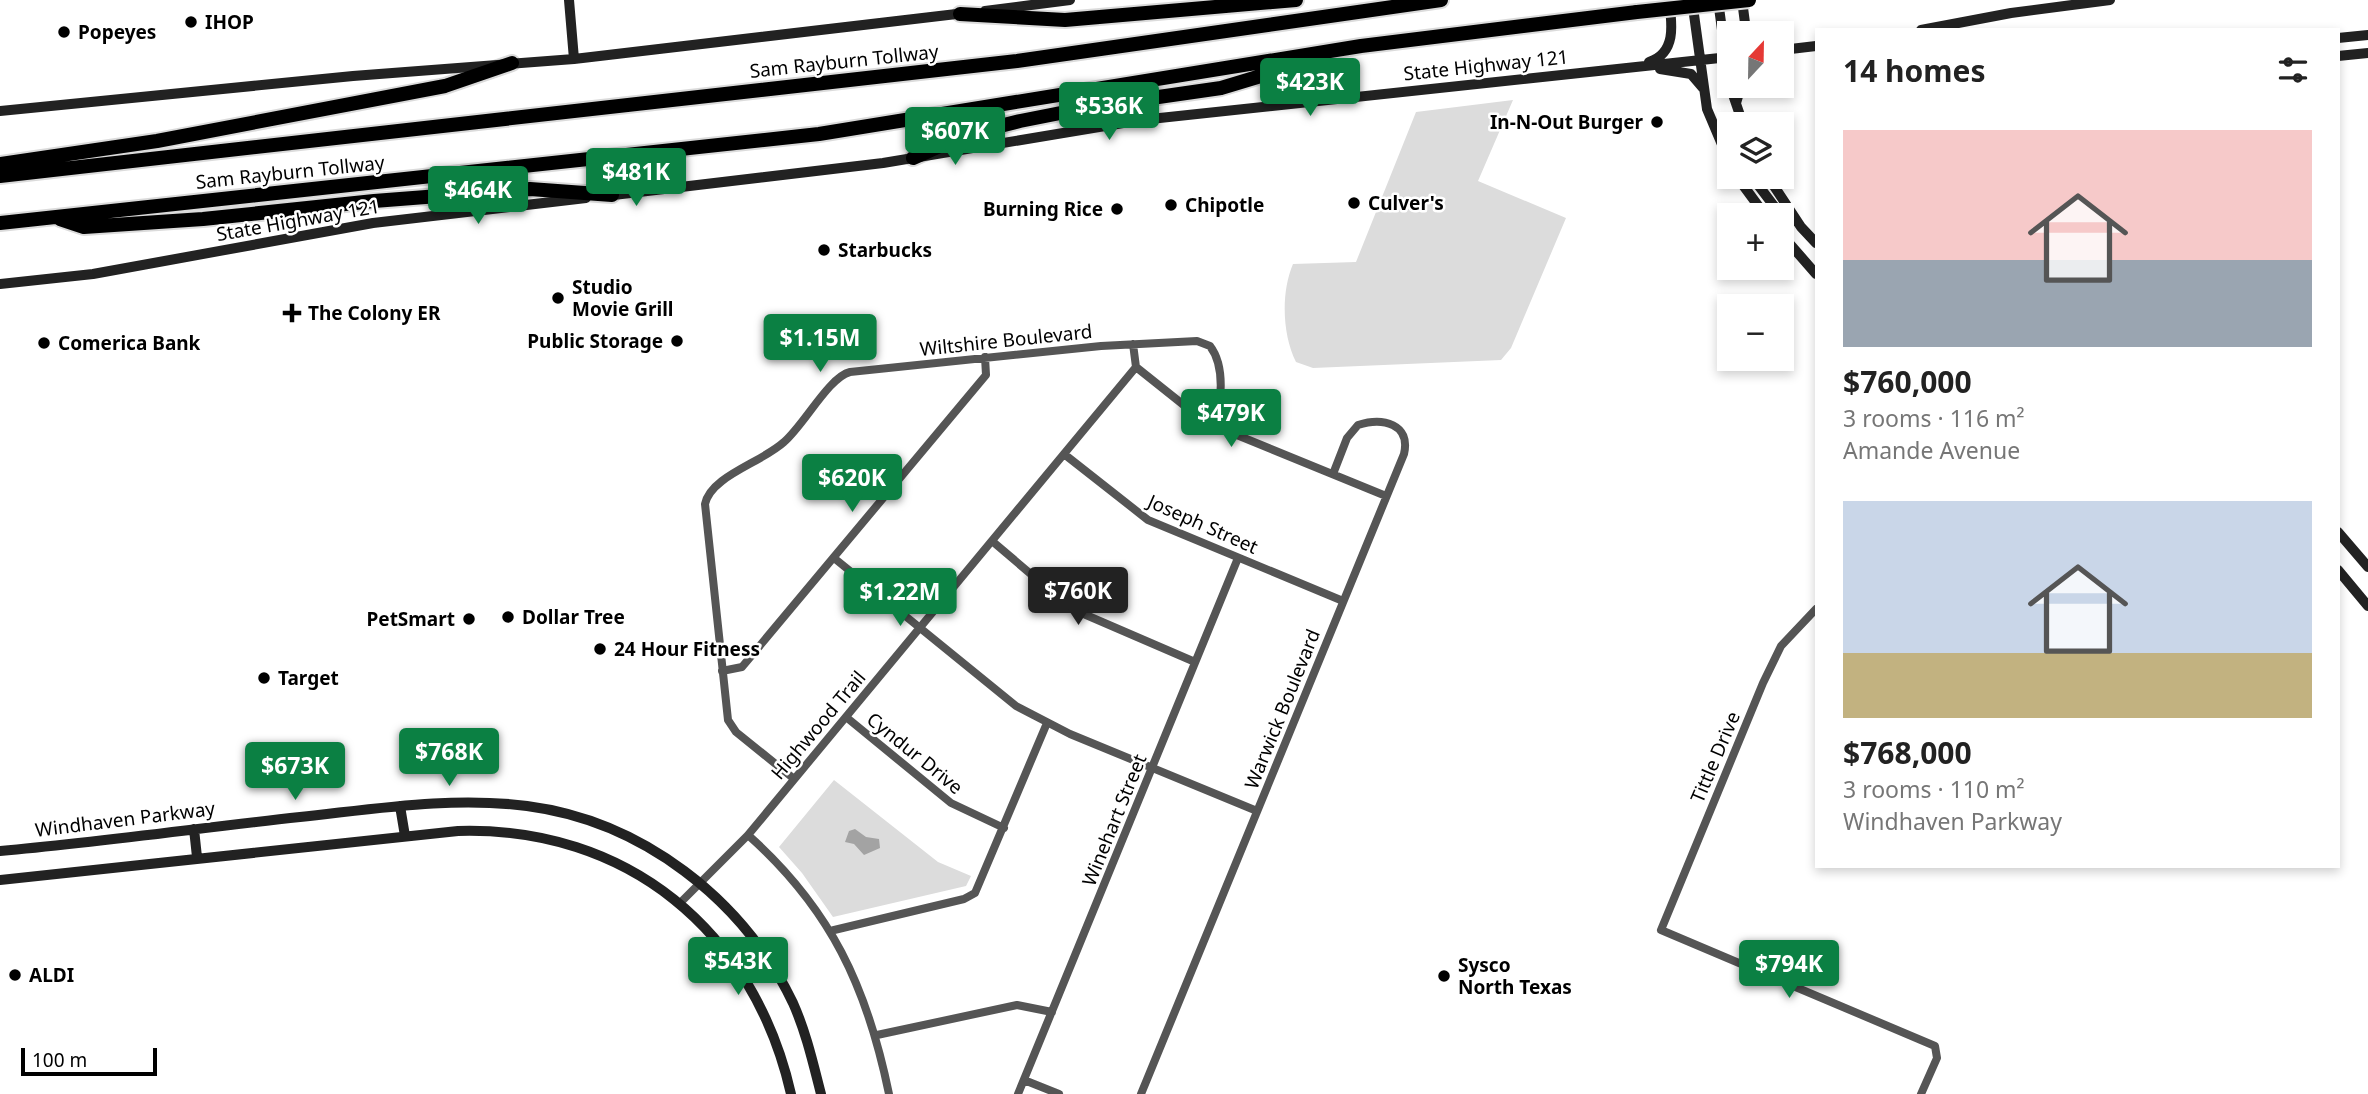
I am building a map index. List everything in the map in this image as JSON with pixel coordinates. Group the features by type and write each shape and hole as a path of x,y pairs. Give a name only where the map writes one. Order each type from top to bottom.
{"highway":[{"path":"960,14 1065,20 1296,0"},
{"name":"Sam Rayburn Tollway","path":"0,176 1017,61 1441,0"},
{"name":"Sam Rayburn Tollway","path":"0,223 819,134 1361,46 1749,0"},
{"path":"913,158 964,135 1096,106 1220,88 1361,46"},
{"path":"0,164 157,141 433,88 512,63"},
{"path":"52,217 85,227 530,189 612,195"}],"main road":[{"path":"569,0 574,59"},
{"path":"0,111 170,92 574,59 1070,0"},
{"path":"1636,66 1658,59 1668,47 1673,32 1669,0"},
{"path":"1692,0 1703,88 1707,109 1717,133"},
{"path":"1718,0 1721,21"},
{"path":"1742,0 1745,21"},
{"path":"1932,28 2011,13 2110,0"},
{"path":"2340,38 2368,35"},
{"path":"1794,49 1815,46"},
{"path":"2340,56 2368,53"},
{"name":"State Highway 121","path":"0,284 93,274 373,223 913,158 1141,120 1717,58"},
{"path":"1636,66 1682,71 1691,74 1703,88"},
{"path":"1734,98 1738,112"},
{"path":"1735,103 1737,98"},
{"path":"1761,189 1774,206 1815,242"},
{"path":"1776,189 1801,227"},
{"path":"1794,249 1815,273"},
{"path":"2340,534 2368,567"},
{"path":"2340,572 2368,606"},
{"name":"Windhaven Parkway","path":"0,851 400,806 477,802 526,805 562,812 642,843 699,882 749,936 779,978 807,1039 821,1094"},
{"path":"400,806 405,835"},
{"path":"194,829 197,857"},
{"path":"0,880 405,835 487,831 554,840 623,865 680,903 722,946 758,999 775,1036 790,1094"}],"street":[{"name":"Wiltshire Boulevard","path":"793,778 731,726 722,671 705,513 706,498 713,486 783,443 811,413 834,380 844,374 985,357 1192,340 1212,348 1220,383 1220,404 1214,426"},
{"path":"1133,344 1136,367 1198,418 1386,496"},
{"path":"722,671 742,667 834,558 986,375 985,357"},
{"name":"Highwood Trail","path":"680,903 748,835 1136,367"},
{"name":"Warwick Boulevard","path":"1141,1094 1406,446 1403,433 1396,425 1370,423 1354,428 1332,474"},
{"name":"Joseph Street","path":"1064,454 1148,520 1343,601"},
{"path":"992,541 1059,598 1086,615 1195,663"},
{"path":"834,558 1001,696 1047,723 1257,810"},
{"name":"Winehart Street","path":"1018,1094 1238,558"},
{"name":"Tittle Drive","path":"1815,609 1781,646 1769,670 1661,930 1935,1046 1937,1058 1921,1094"},
{"name":"Cyndur Drive","path":"846,717 951,803 1004,828"},
{"path":"830,931 971,896 980,886 1047,723"},
{"path":"748,835 789,875 830,931 853,974 877,1035 889,1094"},
{"path":"877,1035 1017,1005 1052,1012"},
{"path":"1024,1080 1059,1094"}],"shaded area":[{"path":"1513,100 1478,181 1566,218 1511,348 1501,360 1313,368 1296,362 1288,339 1285,313 1286,287 1293,264 1356,262 1416,112"},
{"path":"834,780 938,862 971,876 966,886 833,917 802,873 779,847"},
{"path":"855,829 866,837 879,839 880,848 864,855 854,844 845,842 849,831"}],"place":[{"name":"IHOP","path":"191,22"},
{"name":"Popeyes","path":"64,32"},
{"name":"In-N-Out Burger","path":"1657,122"},
{"name":"Culver's","path":"1354,203"},
{"name":"Chipotle","path":"1171,205"},
{"name":"Burning Rice","path":"1117,209"},
{"name":"Starbucks","path":"824,250"},
{"name":"Studio Movie Grill","path":"558,298"},
{"name":"The Colony ER","path":"292,313"},
{"name":"Public Storage","path":"677,341"},
{"name":"Comerica Bank","path":"44,343"},
{"name":"Dollar Tree","path":"508,617"},
{"name":"PetSmart","path":"469,619"},
{"name":"24 Hour Fitness","path":"600,649"},
{"name":"Target","path":"264,678"},
{"name":"ALDI","path":"15,975"},
{"name":"Sysco North Texas","path":"1444,976"}]}
